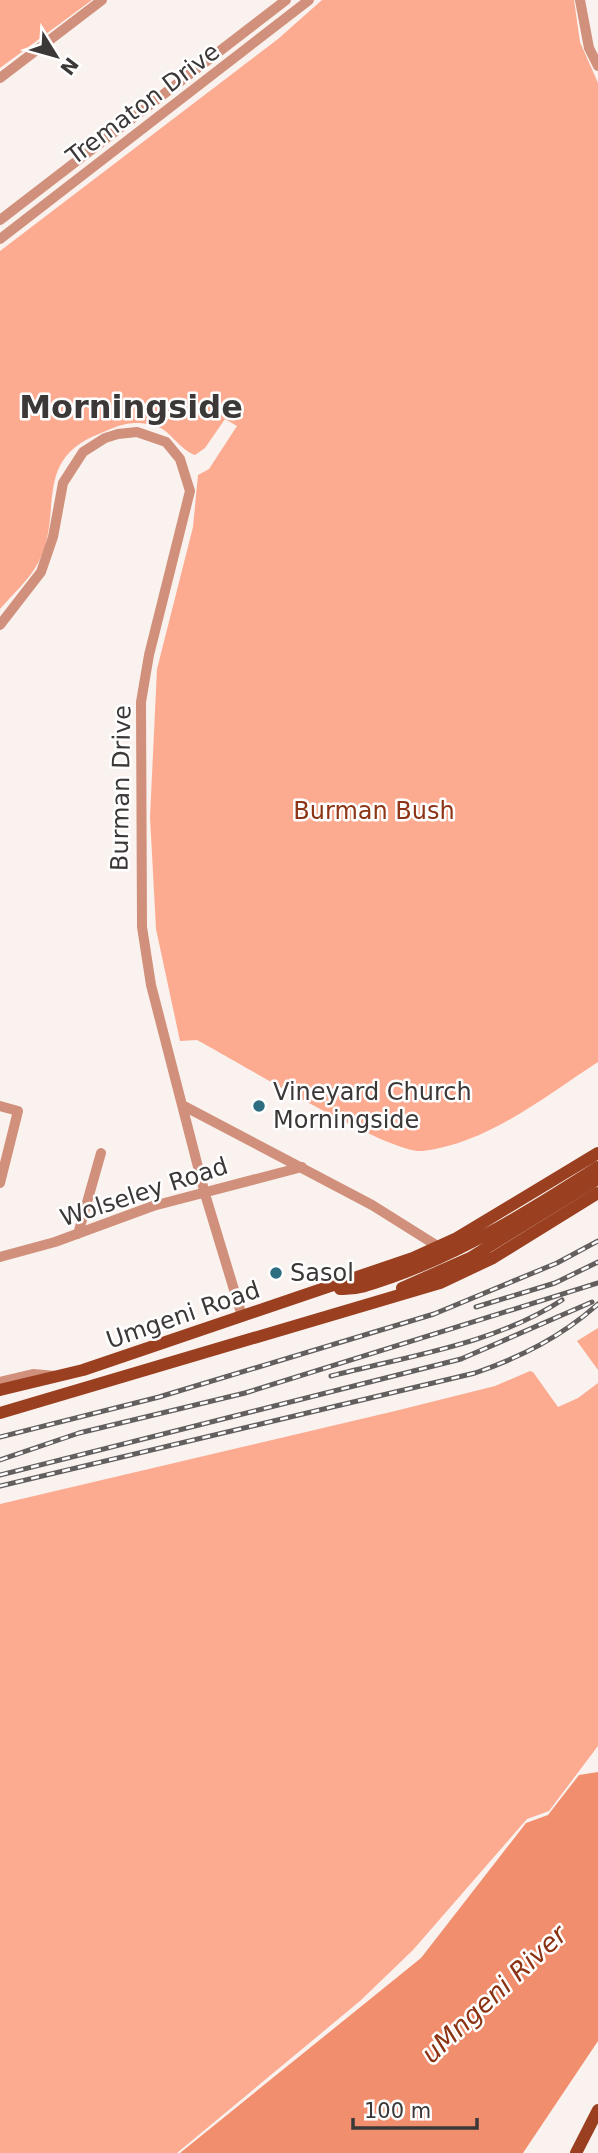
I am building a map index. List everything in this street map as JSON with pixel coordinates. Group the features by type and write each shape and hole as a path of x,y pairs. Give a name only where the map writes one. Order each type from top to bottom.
{"main road":[{"name":"Umgeni Road","path":"0,1390 60,1377 332,1288 439,1247 598,1153"},
{"path":"332,1288 361,1287 442,1258 517,1217 598,1167"},
{"path":"356,1306 470,1258 598,1179"},
{"name":"Umgeni Road","path":"0,1413 421,1289 468,1271 598,1194"},
{"path":"576,2153 598,2110"}],"street":[{"path":"0,78 102,0"},
{"name":"Trematon Drive","path":"0,222 286,0"},
{"name":"Trematon Drive","path":"4,236 287,20 309,0"},
{"path":"580,0 589,48 598,66"},
{"path":"277,8 287,20"},
{"path":"194,71 204,84"},
{"path":"127,123 135,136"},
{"path":"73,164 82,177"},
{"path":"0,222 4,236"},
{"name":"Burman Drive","path":"0,625 41,572 53,537 63,483 75,461 92,445 118,433 137,432 152,436 174,451 187,472 190,491 149,655 140,727 142,928 151,985 205,1194 243,1316"},
{"path":"0,1105 18,1111 0,1183"},
{"path":"182,1105 372,1205 439,1247"},
{"path":"78,1234 101,1153"},
{"name":"Wolseley Road","path":"0,1256 78,1234 153,1206 302,1167"},
{"path":"0,1382 33,1374 60,1377"}],"green space":[{"path":"0,0 92,0 0,68"},
{"name":"Burman Bush","path":"322,0 574,0 580,42 598,83 598,1062 493,1129 470,1139 423,1151 405,1148 347,1123 197,1040 180,1041 156,929 150,817 157,669 193,527 198,475 209,469 237,426 225,419 205,448 195,455 164,430 144,424 120,426 79,444 65,458 57,473 46,544 38,563 0,609 0,251 278,39"},
{"path":"598,1328 598,1370 577,1341"},
{"path":"530,1371 558,1407 578,1398 598,1383 598,1746 549,1811 527,1819 413,1950 360,2001 177,2153 0,2153 0,1504 495,1386"}],"water":[{"name":"uMngeni River","path":"598,1772 598,2041 523,2153 180,2153 421,1958 526,1823 548,1815 579,1775"}],"railway":[{"path":"0,1437 159,1397 434,1314 557,1263 598,1241"},
{"path":"476,1307 555,1283 598,1262"},
{"path":"0,1460 79,1433 245,1393 598,1283"},
{"path":"331,1376 480,1338 508,1328 562,1300"},
{"path":"0,1475 461,1359 592,1302"},
{"path":"0,1486 475,1373 540,1345 598,1304"}],"place":[{"name":"Vineyard Church Morningside","path":"259,1106"},
{"name":"Sasol","path":"276,1273"}],"district":[{"name":"Morningside","path":"131,407"}]}
